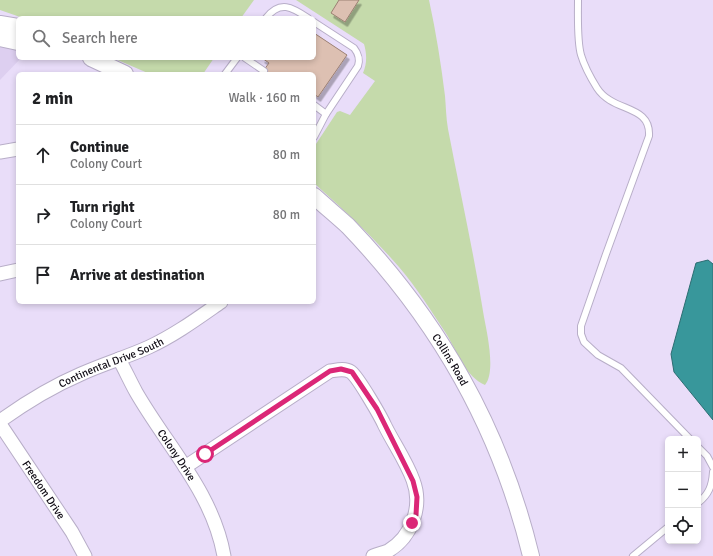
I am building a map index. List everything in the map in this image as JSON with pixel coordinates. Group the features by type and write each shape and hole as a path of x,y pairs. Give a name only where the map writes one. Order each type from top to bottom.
{"street":[{"path":"0,24 16,27"},
{"path":"0,38 16,42"},
{"path":"84,60 108,66"},
{"path":"95,60 121,72"},
{"path":"0,152 16,149"},
{"name":"Collins Road","path":"316,198 347,225 392,274 430,326 465,382 504,467 523,522 531,556"},
{"path":"0,274 16,270"},
{"name":"Continental Drive South","path":"0,421 15,410 55,387 81,374 150,346 178,331 218,304"},
{"name":"Colony Drive","path":"119,359 136,392 207,503 215,520 224,556"},
{"path":"185,467 330,371 341,369 352,372 380,416 413,481 417,497 416,515 409,531 388,551 373,556"},
{"name":"Freedom Drive","path":"0,424 72,532 85,556"}],"lane":[{"path":"578,0 579,47 581,56 598,89 611,102 641,115 647,121 650,129 650,136 581,326 581,334 584,342 598,355 621,368 687,436"},
{"path":"268,16 274,9 288,6 294,8 305,16"},
{"path":"316,23 354,48 359,60 358,66 326,114 316,133"},
{"path":"227,72 236,60"},
{"path":"248,60 264,71"},
{"path":"316,106 326,114"},
{"path":"701,450 713,466"},
{"path":"701,500 706,496 712,483 713,472"},
{"path":"632,556 665,529"}],"shaded area":[{"path":"0,0 254,0 242,16 17,16 0,10"},
{"path":"296,0 429,0 442,72 448,129 489,342 490,371 485,385 472,376 467,370 430,309 399,267 358,224 316,185 316,144 337,112 340,111 350,115 375,81 363,73 366,59 364,44"},
{"path":"0,45 16,49 16,60 19,60 0,80"},
{"path":"118,60 213,60 204,72 145,72"},
{"path":"708,260 713,264 713,420 674,372 671,354 696,263"}],"building":[{"path":"339,0 359,0 345,22 331,13"},
{"path":"316,34 347,55 318,97 316,96 316,72 262,72 269,63 265,60 316,60"}],"route":[{"path":"205,454 330,371 341,369 352,372 377,409 413,481 417,497 416,515 412,523"}]}
